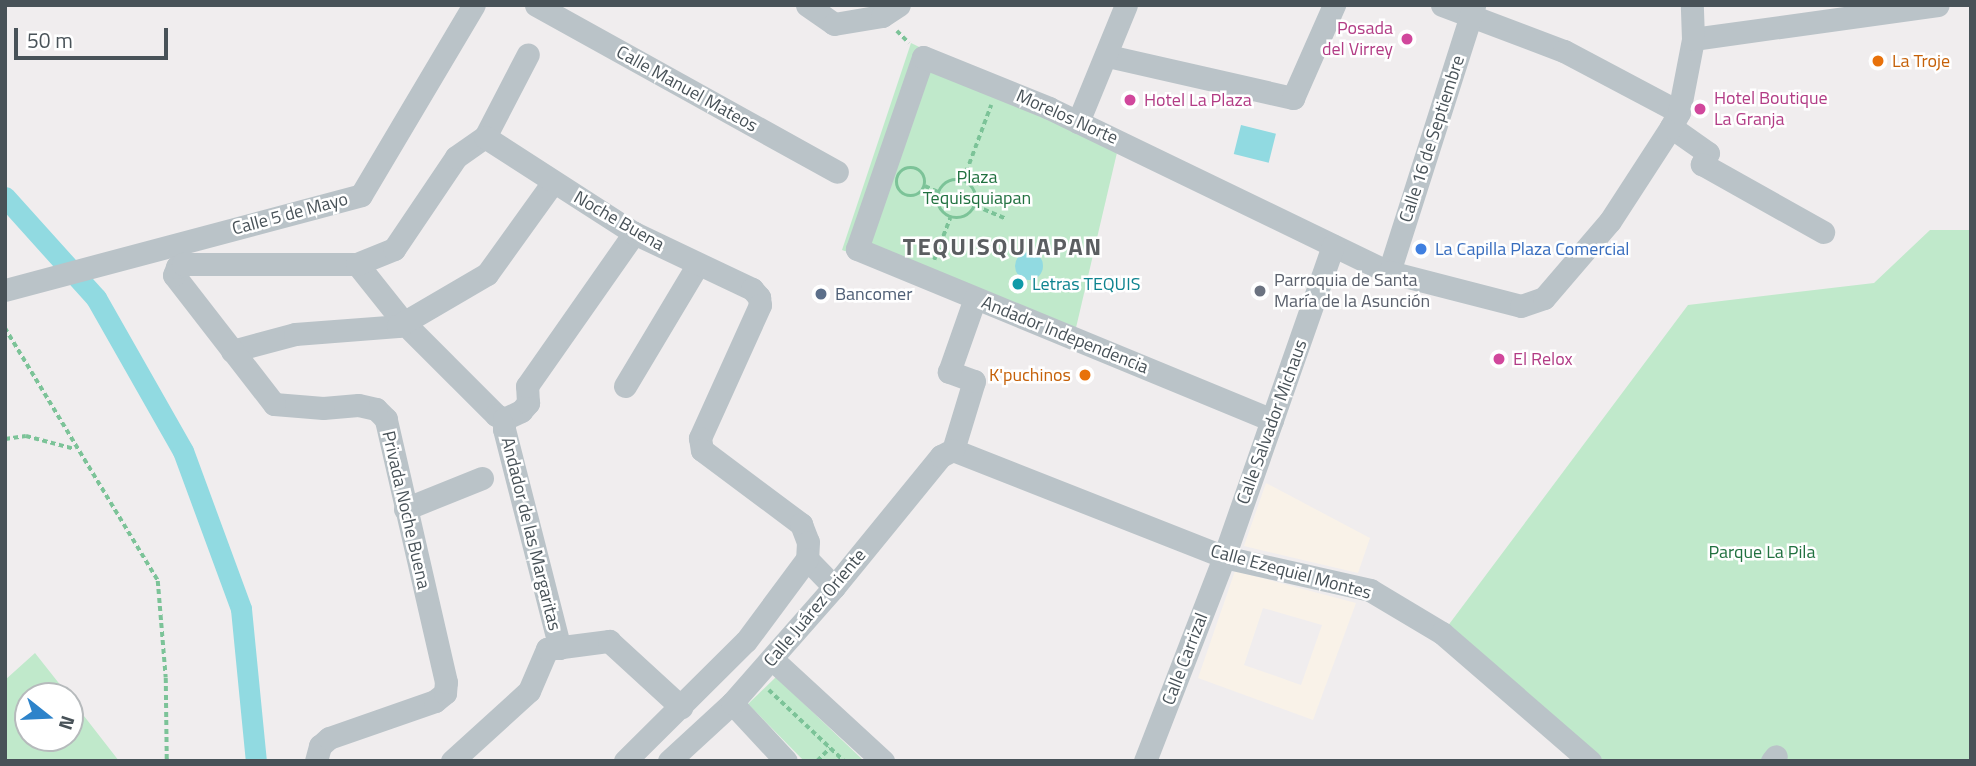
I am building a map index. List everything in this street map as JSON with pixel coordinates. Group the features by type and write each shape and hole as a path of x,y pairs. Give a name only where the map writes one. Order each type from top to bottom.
{"street":[{"name":"Calle 5 de Mayo","path":"5,290 361,195 474,5"},
{"name":"Calle Manuel Mateos","path":"536,5 837,172"},
{"path":"807,5 834,24 891,10"},
{"path":"1079,122 1108,56 1126,5"},
{"path":"1108,56 1293,98 1334,5"},
{"path":"1442,5 1472,10 1564,51 1675,120 1708,153 1702,164 1823,232"},
{"path":"1675,120 1693,39 1692,5"},
{"path":"1693,39 1938,5"},
{"name":"Calle 16 de Septiembre","path":"1389,272 1472,10"},
{"path":"528,54 485,137 456,157 394,249 356,264 404,323 496,415 504,419 522,411 528,403 527,386 634,233"},
{"name":"Morelos Norte","path":"923,57 1079,122 1389,272 1521,306 1544,298 1610,221 1675,120"},
{"name":"Andador Independencia","path":"923,57 857,249 1272,420"},
{"name":"Noche Buena","path":"485,137 634,233 752,289 759,297 760,305 700,438 702,450 801,524 808,542 807,559"},
{"path":"232,351 295,334 398,326 404,323 487,274 553,182"},
{"name":"Calle Salvador Michaus","path":"1224,557 1333,246"},
{"name":"Privada Noche Buena","path":"316,761 320,746 329,738 435,701 445,693 446,681 386,419 376,409 274,404 174,275 177,267 183,264 356,264"},
{"path":"625,386 698,264"},
{"path":"953,450 974,381 949,372 975,298"},
{"name":"Andador de las Margaritas","path":"504,419 504,429 554,649 609,640 681,706"},
{"name":"Calle Ezequiel Montes","path":"953,450 1224,557 1370,590 1443,632 1590,761"},
{"name":"Calle Juárez Oriente","path":"669,761 756,677 941,456 953,450"},
{"path":"405,509 482,478"},
{"name":"Calle Carrizal","path":"1146,761 1224,557"},
{"path":"625,761 746,641 807,559 834,587"},
{"path":"452,761 529,691 554,649"},
{"path":"772,659 883,761"},
{"path":"732,703 786,761"}],"path":[{"path":"891,10 923,57"},
{"path":"963,181 998,87"},
{"path":"907,169 916,169 925,178 925,186 914,196 905,195 898,187 898,178 907,169"},
{"path":"963,181 974,191 975,206 965,216 951,217 940,209 939,192 947,182 963,181"},
{"path":"925,186 939,192"},
{"path":"975,206 1006,219"},
{"path":"927,278 951,217"},
{"path":"5,328 158,581 166,678 167,761"},
{"path":"5,439 26,436 76,449"},
{"path":"756,677 844,761"},
{"path":"817,761 830,748"}],"shaded area":[{"path":"1266,483 1370,538 1358,573 1244,546"},
{"path":"1235,571 1356,603 1313,720 1198,678","holes":["1263,608 1322,625 1301,685 1244,665"]}],"green space":[{"name":"Plaza Tequisquiapan","path":"911,43 1119,144 1075,332 842,250"},
{"name":"Parque La Pila","path":"1930,230 1971,230 1971,761 1599,761 1447,627 1688,305 1874,283"},
{"path":"35,653 58,682 14,682 14,752 84,752 84,716 119,761 5,761 5,680"},
{"path":"776,677 864,761 804,761 748,704"}],"water":[{"path":"1241,125 1276,134 1269,163 1234,154"},
{"path":"1029,252 1039,256 1043,266 1039,276 1029,280 1019,276 1015,266 1019,256"}],"waterway":[{"path":"5,197 96,298 183,451 241,609 256,761"}],"place":[{"name":"Posada del Virrey","path":"1407,39"},
{"name":"La Troje","path":"1878,61"},
{"name":"Hotel La Plaza","path":"1130,100"},
{"name":"Hotel Boutique La Granja","path":"1700,109"},
{"name":"La Capilla Plaza Comercial","path":"1421,249"},
{"name":"Letras TEQUIS","path":"1018,284"},
{"name":"Parroquia de Santa María de la Asunción","path":"1260,291"},
{"name":"Bancomer","path":"821,294"},
{"name":"El Relox","path":"1499,359"},
{"name":"K'puchinos","path":"1085,375"}],"district":[{"name":"TEQUISQUIAPAN","path":"1003,247"}]}
